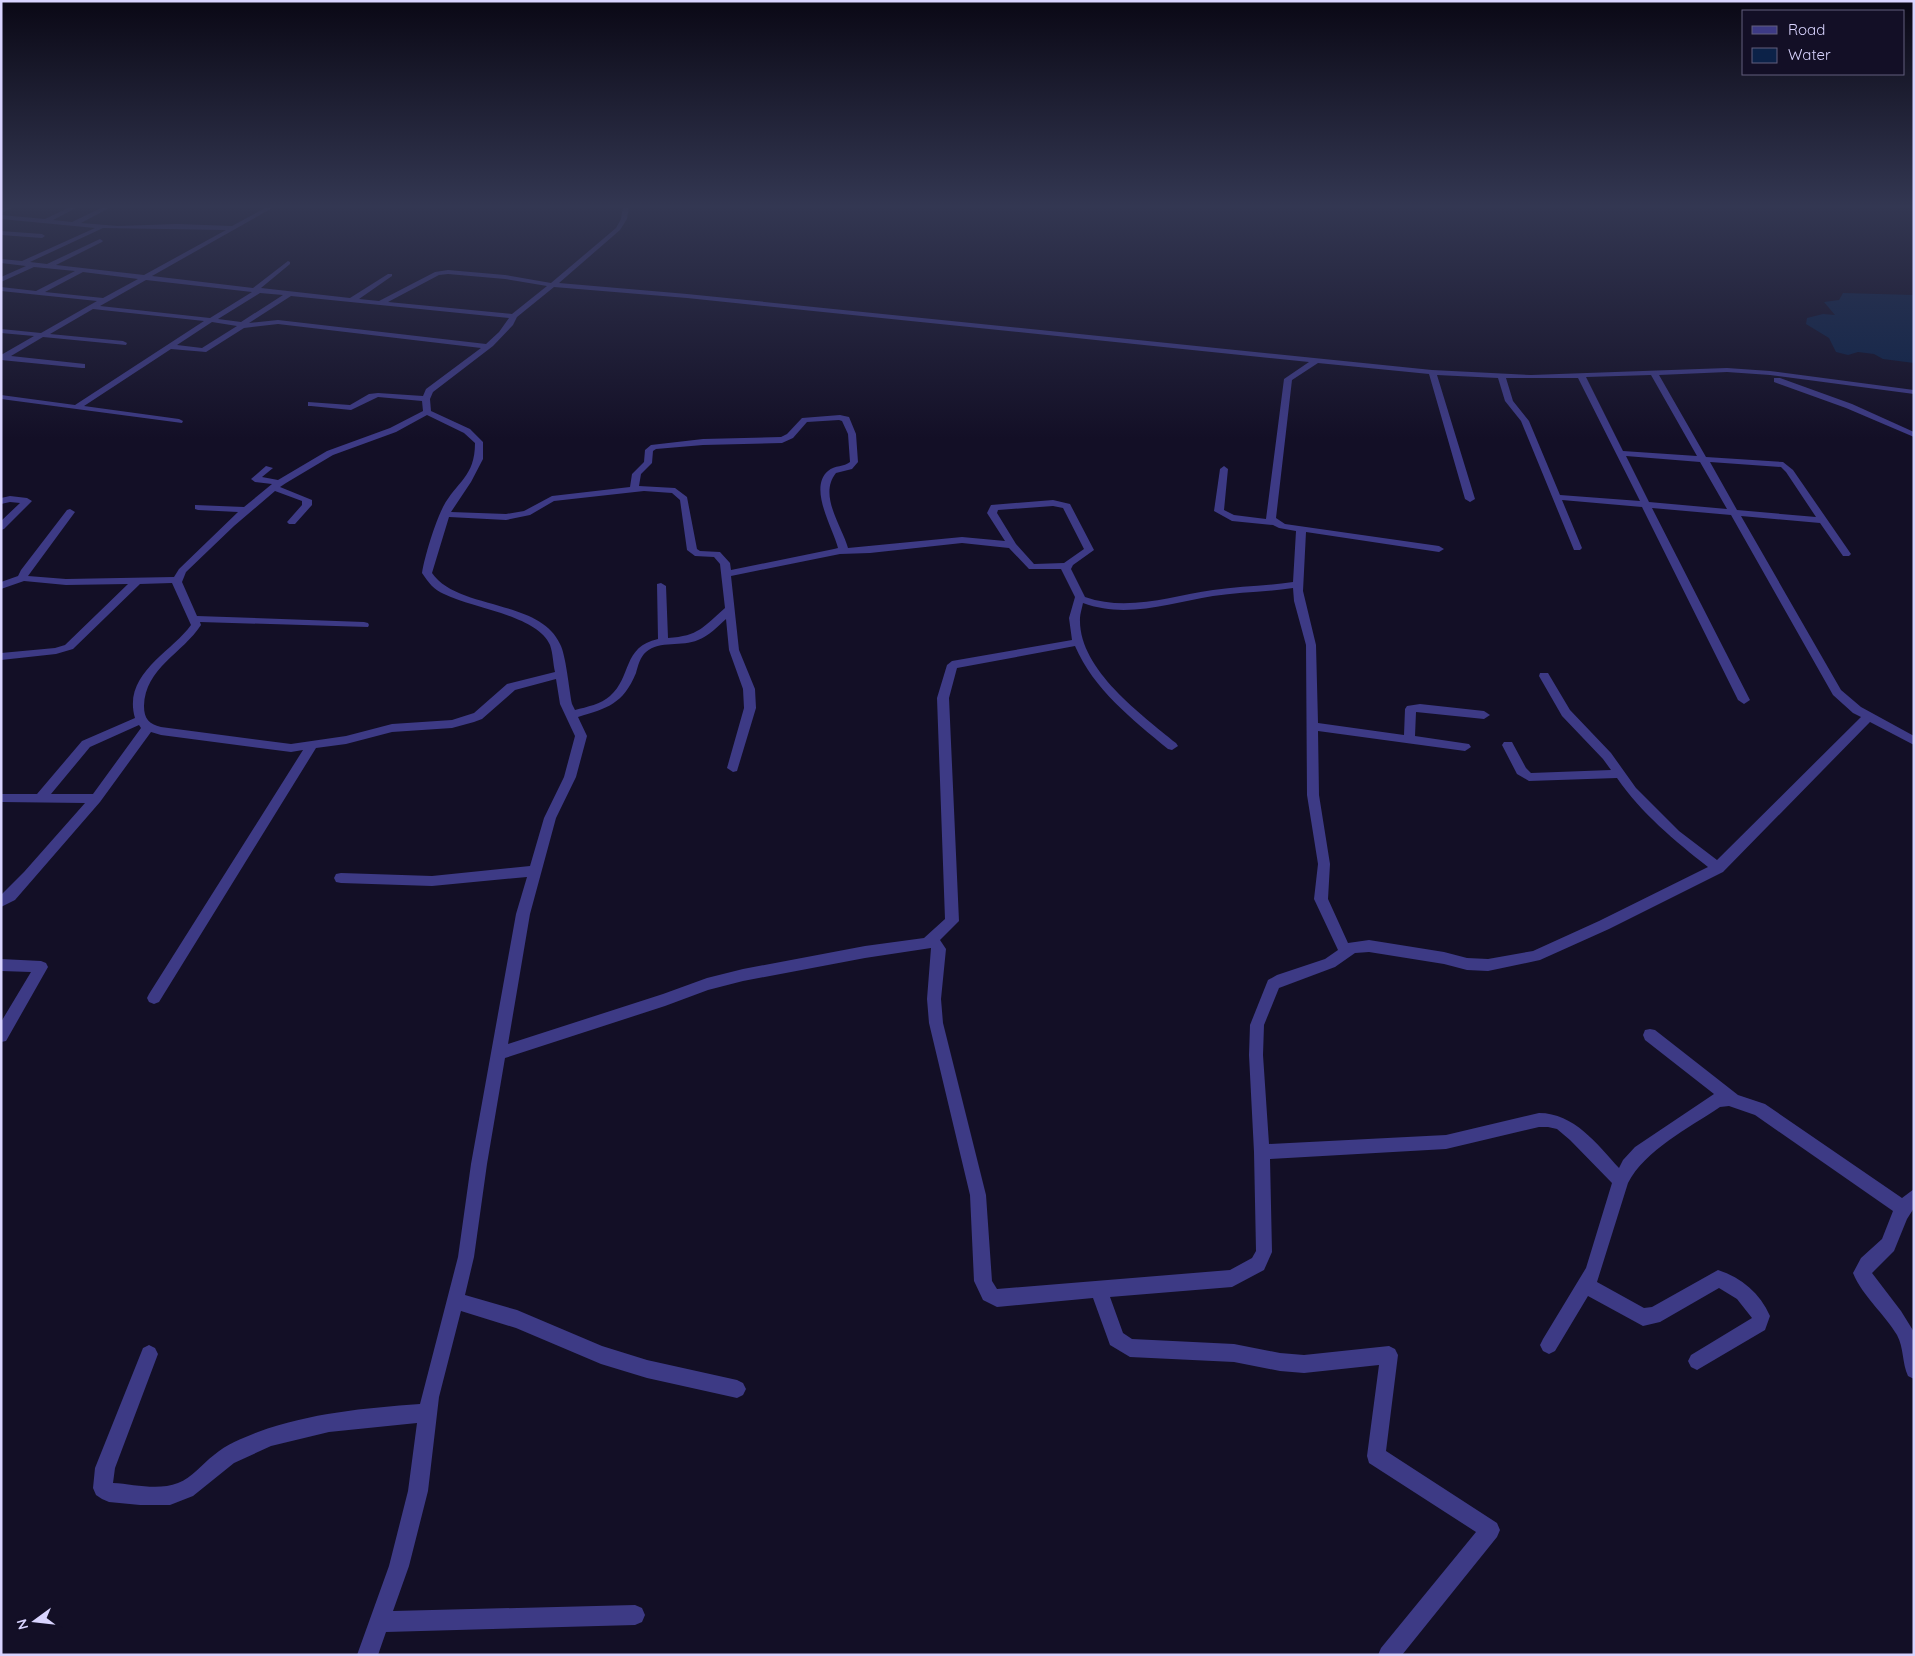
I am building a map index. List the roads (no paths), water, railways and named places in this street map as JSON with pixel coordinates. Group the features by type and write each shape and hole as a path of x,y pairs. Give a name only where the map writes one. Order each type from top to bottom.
{"street":[{"path":"37,293 54,284"},
{"path":"2,357 131,284"},
{"path":"207,284 514,316"},
{"path":"77,407 264,284"},
{"path":"352,300 376,284"},
{"path":"380,303 417,284"},
{"path":"549,284 688,296 1432,372 1500,376 1581,376 1727,370 1914,392"},
{"path":"177,580 182,571 246,510 277,485 321,457 392,430 426,405 429,391 486,346 510,324 514,316 553,285"},
{"path":"1,289 104,300"},
{"path":"170,347 205,350 290,294"},
{"path":"92,307 244,324 288,322 486,346"},
{"path":"1,331 123,343"},
{"path":"2,357 82,366"},
{"path":"1273,522 1271,516 1288,379 1317,360"},
{"path":"1432,372 1470,499"},
{"path":"1750,372 1833,400 1914,435"},
{"path":"1654,373 1837,692 1845,701 1868,718 1914,741"},
{"path":"1500,376 1509,401 1525,421 1576,548"},
{"path":"1581,376 1744,700"},
{"path":"312,404 351,408 372,396 378,395 426,405 438,419 467,431 479,442 480,459 467,482 448,507 428,562 427,573 433,582 448,592 519,616 542,629 554,644 566,704 581,736 570,777 550,818 523,914 478,1164 466,1257 430,1397 418,1491 399,1566 367,1655"},
{"path":"1,397 179,421"},
{"path":"634,489 636,474 639,469 648,463 649,450 654,447 703,442 782,440 794,434 801,422 805,420 843,417 848,421 852,434 854,462 850,467 830,473 824,493 843,546 840,551"},
{"path":"1620,453 1783,465 1789,470 1846,554"},
{"path":"269,468 255,479 277,485 307,500 307,505 292,522"},
{"path":"1224,469 1219,510 1232,518 1273,522 1282,526 1439,549"},
{"path":"445,514 506,518 527,513 552,499 634,489 659,488 675,491 680,494 684,499 692,550 698,554 717,554 725,563 734,650 749,689 750,708 733,768"},
{"path":"1556,497 1822,520"},
{"path":"1,501 10,499 26,501 1,527"},
{"path":"1063,504 1067,506 1089,550 1066,566 1032,567 1012,545 992,513 994,507 1063,504"},
{"path":"198,507 246,510"},
{"path":"23,578 24,572 70,512"},
{"path":"1301,529 1298,584 1299,601 1311,646 1314,795 1324,864 1321,899 1346,952"},
{"path":"726,574 840,551 870,550 962,540 1012,545"},
{"path":"1066,566 1067,572 1080,596 1087,602 1095,604 1140,607 1214,593 1267,589 1298,584"},
{"path":"1,586 23,578 66,582 177,580"},
{"path":"177,580 196,625 154,667 139,699 137,710 145,723 160,731 291,748 312,746 346,740 392,728 452,724 470,719 478,716 510,687 560,674"},
{"path":"1,657 56,651 69,647 136,581"},
{"path":"661,586 663,641"},
{"path":"1080,596 1074,608 1074,615 1078,642 1083,654 1110,692 1172,746"},
{"path":"572,715 609,704 617,698 624,688 639,654 648,647 663,641 695,637 730,609"},
{"path":"195,619 364,625"},
{"path":"929,942 952,921 943,698 952,665 1078,642"},
{"path":"1544,676 1566,713 1606,756 1632,791 1665,824 1718,868"},
{"path":"1409,740 1411,709 1420,708 1484,715"},
{"path":"498,1053 665,1000 707,984 743,975 929,942 937,944 939,948 934,991 936,1023 978,1195 985,1290 990,1296 997,1298 1232,1278 1258,1264 1264,1252 1262,1152 1256,1055 1257,1025 1273,984 1282,979 1326,966 1352,947 1369,946 1444,958 1467,964 1488,964 1535,956 1604,925 1718,868 1868,718"},
{"path":"40,799 86,744 145,723"},
{"path":"1,902 10,896 29,876 96,799 145,723"},
{"path":"1312,726 1465,747"},
{"path":"1508,745 1521,771 1529,777 1619,774"},
{"path":"154,998 312,746"},
{"path":"1,798 96,799"},
{"path":"341,878 432,881 534,871"},
{"path":"1,966 41,967 1,1036"},
{"path":"1650,1035 1733,1100"},
{"path":"1549,1345 1586,1284 1602,1247 1621,1180 1628,1165 1641,1152 1717,1100 1733,1100 1760,1109 1909,1203 1888,1244 1865,1265 1862,1273 1868,1284 1906,1332 1913,1351 1914,1370"},
{"path":"1262,1152 1446,1142 1539,1120 1551,1120 1562,1124 1574,1134 1621,1180"},
{"path":"1586,1284 1643,1317 1654,1316 1718,1279 1732,1282 1753,1303 1761,1316 1759,1324 1697,1361"},
{"path":"1099,1290 1116,1339 1130,1348 1234,1353 1280,1362 1304,1364 1389,1355 1376,1456 1490,1530 1388,1655"},
{"path":"454,1301 517,1319 601,1355 647,1369 738,1389"},
{"path":"149,1354 105,1468 103,1488 109,1492 169,1495 188,1489 198,1483 222,1460 240,1449 273,1436 352,1419 428,1413"},
{"path":"378,1622 635,1615"}],"water":[{"path":"1843,293 1914,295 1914,363 1883,359 1874,354 1858,352 1848,355 1836,352 1829,338 1806,324 1807,318 1823,314 1835,315 1824,302 1839,300"}]}
